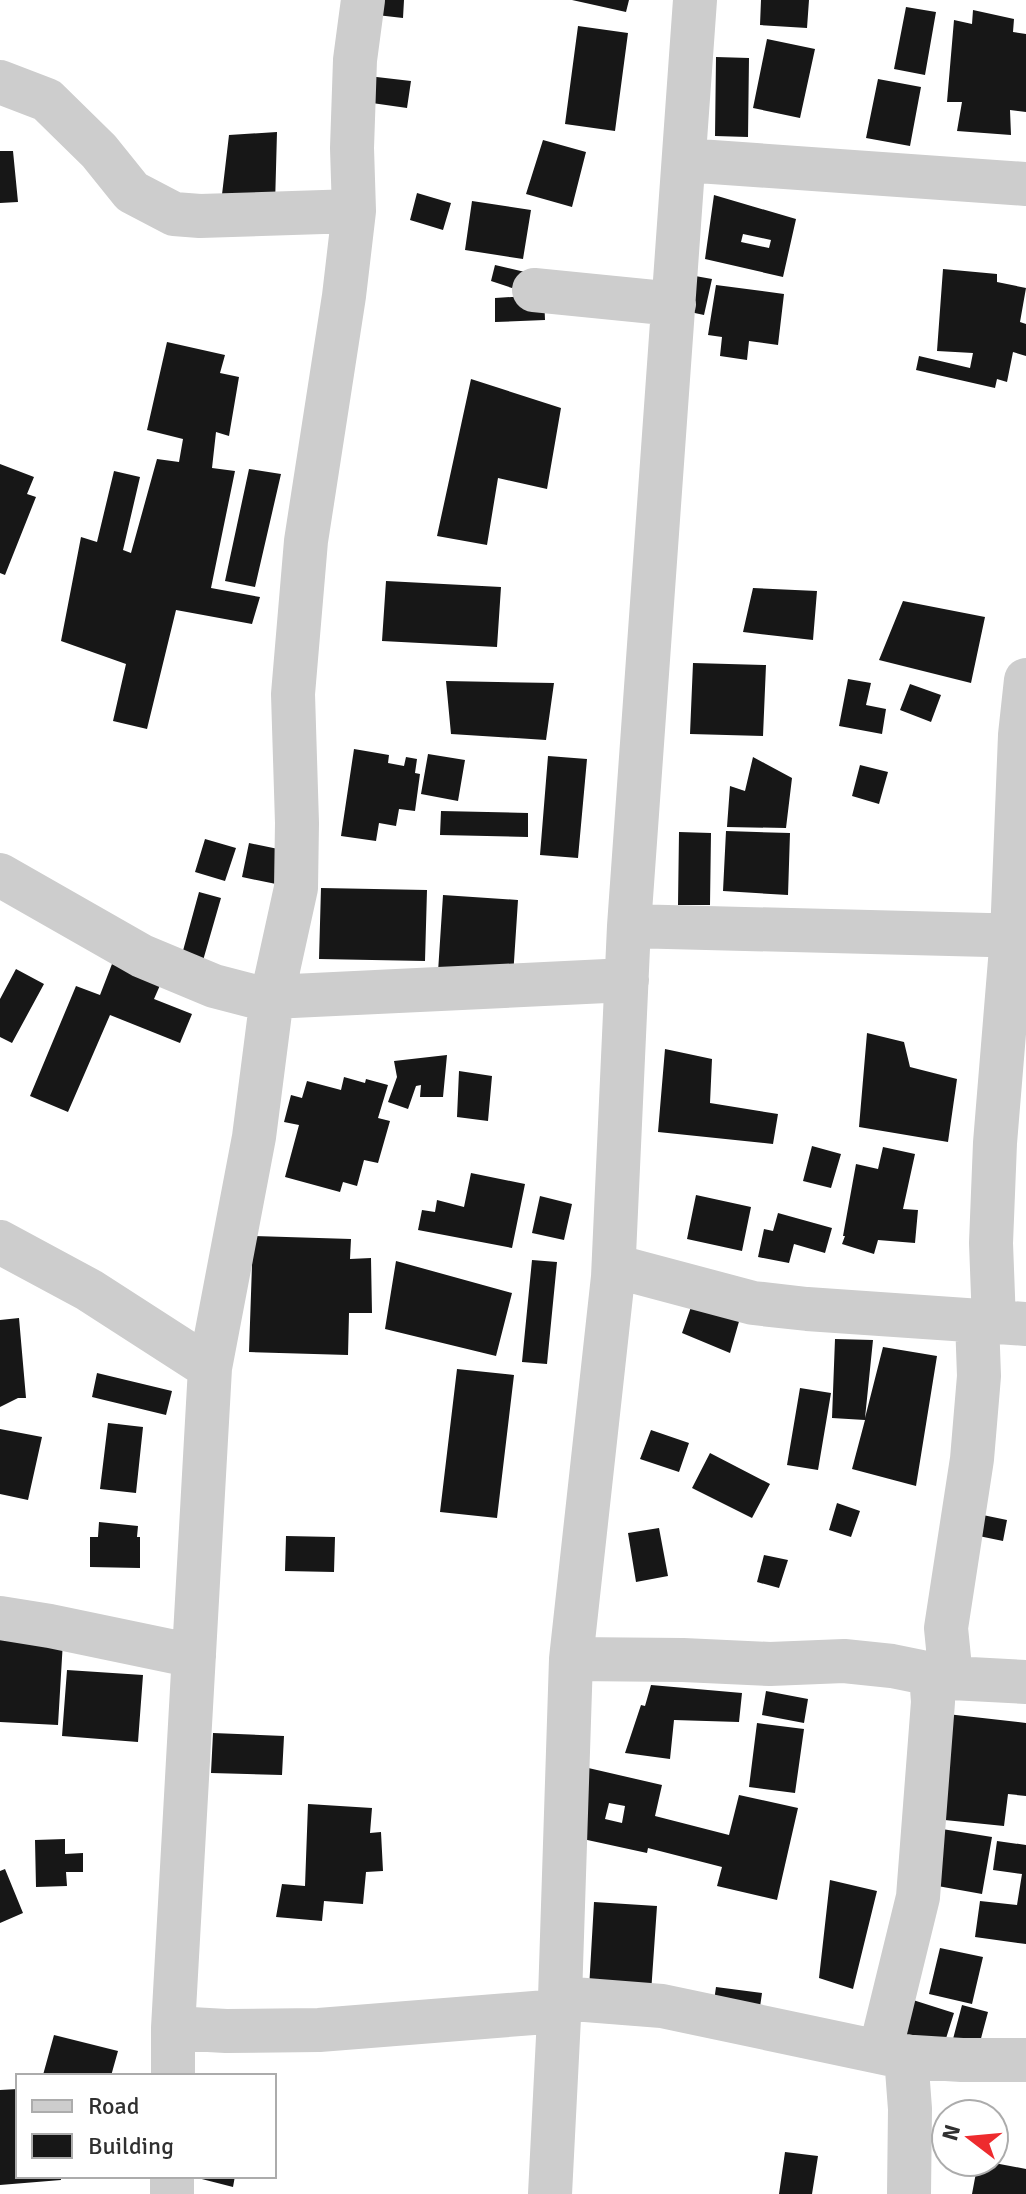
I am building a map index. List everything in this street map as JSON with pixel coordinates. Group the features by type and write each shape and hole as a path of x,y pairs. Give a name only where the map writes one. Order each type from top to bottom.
{"street":[{"path":"173,2074 173,2028 210,1368 254,1137 272,999 296,888 293,694 306,541 354,211 352,148 355,60 363,0"},
{"path":"550,2194 571,1659 614,1266 629,926 695,0"},
{"path":"0,82 47,100 99,151 132,192 174,214 200,216 354,211"},
{"path":"684,160 1026,184"},
{"path":"534,290 674,304"},
{"path":"909,2194 910,2109 893,2054 918,1897 933,1702 941,1676 973,1445 979,1376 999,1322 991,1243 994,1172 1019,936 1020,735 1026,680"},
{"path":"0,875 19,902 214,986 272,999 627,980"},
{"path":"629,926 1019,936"},
{"path":"0,1242 89,1290 210,1368"},
{"path":"614,1266 753,1303 999,1322"},
{"path":"0,1618 194,1656"},
{"path":"571,1659 770,1664 844,1661 941,1676 1026,1682"},
{"path":"173,2028 319,2030 559,2005 662,2006 893,2054 1026,2060"}],"building":[{"path":"370,0 404,0 403,18 368,14"},
{"path":"572,0 629,0 626,12"},
{"path":"761,0 809,0 807,28 760,25"},
{"path":"906,7 936,12 925,75 894,69"},
{"path":"973,10 1014,19 1013,32 1026,34 1026,112 1010,110 1011,135 957,131 962,102 947,102 954,20 972,24"},
{"path":"578,26 628,33 615,131 565,124"},
{"path":"767,39 815,49 800,118 753,108"},
{"path":"716,57 749,58 748,137 715,136"},
{"path":"368,76 411,81 407,108 365,102"},
{"path":"878,79 921,87 910,146 866,138"},
{"path":"277,132 275,205 221,203 229,135"},
{"path":"543,140 586,152 572,207 526,194"},
{"path":"0,151 13,151 18,202 0,203"},
{"path":"417,193 451,203 443,230 410,220"},
{"path":"714,195 796,219 783,277 705,259","holes":["743,234 771,240 769,248 741,242"]},
{"path":"472,201 531,210 523,259 465,250"},
{"path":"495,265 525,272 518,290 491,281"},
{"path":"943,269 997,274 997,282 1026,288 1020,322 1026,324 1026,356 1013,352 1007,382 997,379 995,388 916,370 919,356 970,368 973,353 937,351"},
{"path":"684,274 712,279 704,315 676,309"},
{"path":"716,285 784,294 778,345 749,341 747,360 720,356 722,337 708,335"},
{"path":"544,295 545,320 495,322 495,298"},
{"path":"167,342 225,355 220,373 239,377 229,436 216,432 212,468 235,471 211,588 260,597 252,624 176,610 147,729 113,721 126,664 61,641 81,537 97,542 114,471 140,477 123,550 131,553 157,459 179,462 183,439 147,430"},
{"path":"471,379 561,408 547,489 498,478 487,545 437,536"},
{"path":"0,464 34,477 27,494 36,497 5,575 0,573"},
{"path":"249,469 281,474 255,587 225,581"},
{"path":"386,581 501,587 497,647 382,641"},
{"path":"753,588 817,591 813,640 743,632"},
{"path":"903,601 985,617 971,683 879,660"},
{"path":"693,663 766,665 763,736 690,734"},
{"path":"848,679 871,683 866,705 886,709 882,734 839,726"},
{"path":"446,681 554,683 546,740 451,734"},
{"path":"910,684 941,695 931,722 900,710"},
{"path":"354,749 389,755 388,763 404,766 406,757 417,759 415,773 420,774 415,811 399,809 396,826 379,823 376,841 341,836"},
{"path":"428,754 465,760 458,801 421,794"},
{"path":"548,756 587,759 578,858 540,855"},
{"path":"753,757 792,778 786,828 727,827 730,786 745,791"},
{"path":"860,765 888,772 879,804 852,796"},
{"path":"441,811 528,813 528,837 440,835"},
{"path":"726,831 790,833 788,895 723,891"},
{"path":"679,832 711,833 710,905 678,905"},
{"path":"205,839 236,848 225,881 195,872"},
{"path":"249,843 283,850 276,884 242,877"},
{"path":"321,888 427,890 425,961 319,959"},
{"path":"199,892 221,898 202,964 181,958"},
{"path":"443,895 518,900 513,977 438,972"},
{"path":"112,964 161,983 154,999 192,1014 180,1043 110,1015 68,1112 30,1096 76,986 100,995"},
{"path":"16,969 44,984 12,1043 0,1037 0,999"},
{"path":"867,1033 904,1042 910,1067 957,1079 948,1142 859,1127"},
{"path":"665,1049 712,1059 710,1103 778,1114 773,1144 658,1132"},
{"path":"447,1055 443,1097 420,1097 421,1085 416,1086 408,1109 388,1102 397,1077 394,1061"},
{"path":"459,1071 492,1076 488,1121 457,1117"},
{"path":"344,1077 388,1085 378,1118 390,1121 378,1163 364,1160 357,1186 343,1182 340,1192 285,1177 299,1125 284,1122 291,1095 302,1098 307,1081 341,1090"},
{"path":"812,1146 841,1154 831,1188 803,1181"},
{"path":"883,1147 915,1154 903,1209 918,1210 915,1243 878,1240 874,1254 842,1244 856,1164 878,1169"},
{"path":"471,1173 525,1184 512,1248 418,1230 422,1210 435,1212 437,1200 464,1207"},
{"path":"696,1195 751,1207 742,1251 687,1239"},
{"path":"540,1196 572,1204 564,1240 532,1233"},
{"path":"778,1213 832,1228 825,1253 794,1244 789,1263 758,1257 764,1229 773,1231"},
{"path":"253,1236 351,1239 350,1259 371,1258 372,1313 349,1313 348,1355 249,1352"},
{"path":"532,1260 557,1262 547,1364 522,1362"},
{"path":"396,1261 512,1293 496,1356 385,1329"},
{"path":"691,1307 742,1311 730,1353 682,1333"},
{"path":"19,1318 26,1398 18,1398 0,1407 0,1320"},
{"path":"835,1339 873,1340 865,1418 883,1347 937,1356 916,1486 852,1469 865,1420 832,1418"},
{"path":"457,1369 514,1375 497,1518 440,1512"},
{"path":"97,1373 172,1391 166,1415 92,1397"},
{"path":"800,1388 831,1393 818,1470 787,1465"},
{"path":"108,1423 143,1427 136,1493 100,1489"},
{"path":"0,1429 42,1437 28,1500 0,1494"},
{"path":"651,1430 689,1443 679,1472 640,1459"},
{"path":"710,1453 770,1484 752,1518 692,1488"},
{"path":"837,1503 860,1511 851,1537 829,1530"},
{"path":"978,1514 1007,1520 1003,1541 974,1535"},
{"path":"99,1522 138,1526 140,1568 90,1567 90,1537 98,1537"},
{"path":"659,1528 668,1576 636,1582 628,1533"},
{"path":"286,1536 335,1537 334,1572 285,1571"},
{"path":"764,1555 788,1560 779,1588 757,1582"},
{"path":"0,1636 63,1641 58,1725 0,1722"},
{"path":"67,1670 143,1675 138,1742 62,1736"},
{"path":"651,1685 742,1693 739,1722 674,1720 670,1759 625,1753"},
{"path":"766,1691 808,1699 804,1723 762,1715"},
{"path":"947,1714 1026,1723 1026,1796 1008,1794 1004,1826 935,1819"},
{"path":"757,1723 804,1729 795,1793 749,1787"},
{"path":"213,1733 284,1736 282,1775 211,1773"},
{"path":"584,1767 662,1785 655,1816 729,1835 739,1795 798,1808 777,1900 717,1886 722,1867 648,1848 647,1853 569,1836","holes":["609,1803 625,1806 622,1823 605,1819"]},
{"path":"308,1804 372,1808 370,1833 381,1832 383,1871 366,1872 363,1904 324,1901 322,1921 276,1917 282,1884 305,1886"},
{"path":"942,1829 992,1837 982,1894 932,1885"},
{"path":"65,1839 65,1854 83,1853 83,1872 66,1872 67,1886 36,1887 35,1840"},
{"path":"997,1841 1026,1845 1026,1944 975,1937 980,1901 1017,1905 1022,1874 993,1870"},
{"path":"5,1869 23,1913 0,1923 0,1871"},
{"path":"830,1880 877,1891 853,1989 819,1978"},
{"path":"594,1902 657,1906 651,1993 589,1989"},
{"path":"940,1948 983,1957 972,2004 929,1994"},
{"path":"716,1987 762,1993 758,2021 712,2015"},
{"path":"913,2000 954,2013 943,2048 902,2036"},
{"path":"962,2005 988,2012 979,2046 953,2039"},
{"path":"54,2035 118,2051 112,2074 43,2074"},
{"path":"16,2089 16,2178 61,2180 0,2185 0,2090"},
{"path":"785,2152 818,2156 812,2194 779,2194"},
{"path":"1010,2166 1026,2169 1026,2194 972,2194 975,2178 1010,2178"},
{"path":"198,2178 235,2178 233,2187"}]}
